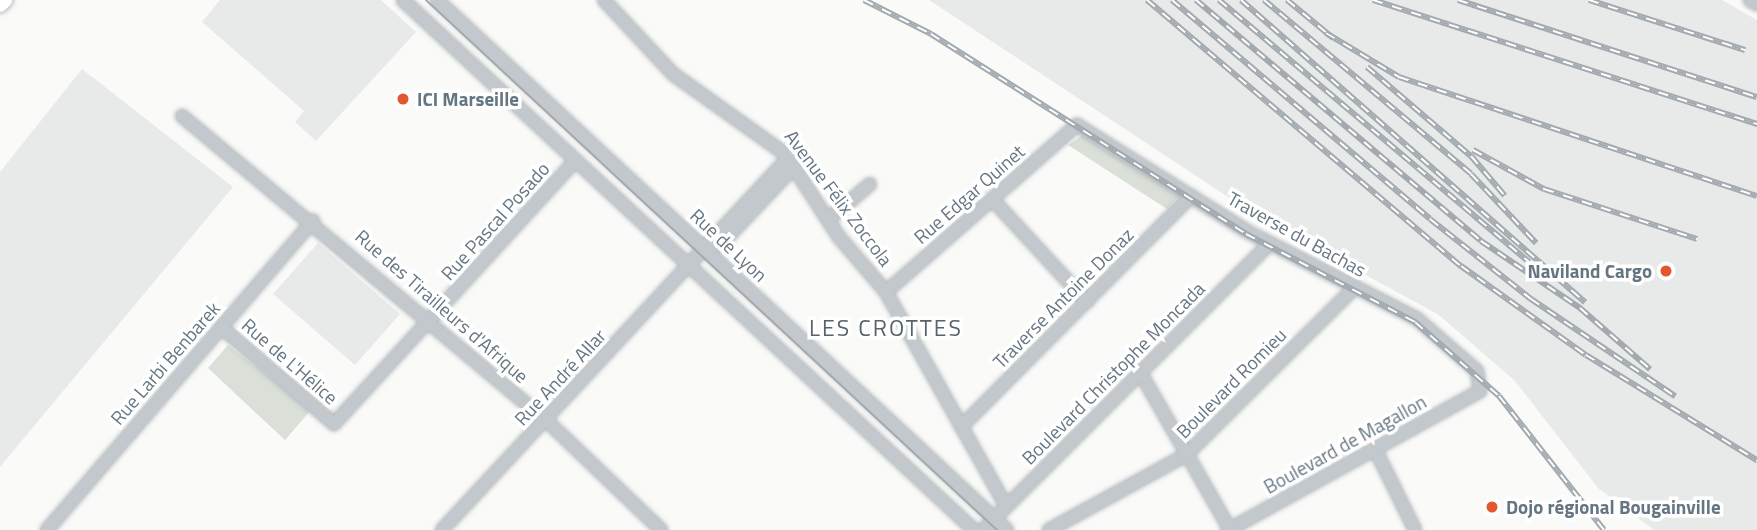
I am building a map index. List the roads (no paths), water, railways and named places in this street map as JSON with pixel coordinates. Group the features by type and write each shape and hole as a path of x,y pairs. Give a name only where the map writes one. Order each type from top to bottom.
{"main road":[{"path":"0,4 4,0"}],"street":[{"path":"403,0 974,530"},
{"name":"Rue de Lyon","path":"437,0 1007,530"},
{"name":"Avenue Félix Zoccola","path":"604,0 673,74 773,141 791,162 828,220 886,292 1006,506"},
{"path":"1750,0 1757,4"},
{"name":"Rue des Tirailleurs d'Afrique","path":"182,116 313,221 547,420 661,530"},
{"name":"Traverse du Bachas","path":"1077,125 1270,243 1417,319 1477,371 1480,391"},
{"name":"Rue Edgar Quinet","path":"886,292 1077,125"},
{"name":"Rue André Allar","path":"442,530 706,250 724,241 791,162"},
{"name":"Rue Pascal Posado","path":"334,425 570,166"},
{"path":"828,220 870,184"},
{"name":"Traverse Antoine Donaz","path":"961,427 1191,196"},
{"path":"992,199 1087,302"},
{"name":"Rue Larbi Benbarek","path":"47,530 313,221"},
{"name":"Boulevard Christophe Moncada","path":"983,530 1270,243"},
{"name":"Boulevard Romieu","path":"1049,530 1186,455 1354,287"},
{"name":"Rue de L'Hélice","path":"221,327 334,425"},
{"path":"1140,372 1229,530"},
{"name":"Boulevard de Magallon","path":"1229,530 1480,391"},
{"path":"1375,449 1415,530"}],"tram line":[{"path":"426,0 997,530"}],"railway":[{"path":"864,0 931,34 1246,234 1415,322 1499,396 1604,530"},
{"path":"1147,0 1461,266 1586,355 1757,460"},
{"path":"1172,0 1430,219 1531,299 1675,396"},
{"path":"1196,0 1481,241 1580,308 1650,369"},
{"path":"1219,0 1529,262"},
{"path":"1241,0 1585,302"},
{"path":"1264,0 1471,174 1536,243"},
{"path":"1287,0 1333,38"},
{"path":"1373,0 1757,124"},
{"path":"1458,0 1757,97"},
{"path":"1589,0 1745,50"},
{"path":"1326,33 1399,77 1757,196"},
{"path":"1367,67 1471,156 1505,196"},
{"path":"1473,150 1544,189 1697,239"}],"place":[{"name":"ICI Marseille","path":"403,99"},
{"name":"Naviland Cargo","path":"1666,271"},
{"name":"Dojo régional Bougainville","path":"1492,507"}],"district":[{"name":"LES CROTTES","path":"886,328"}]}
